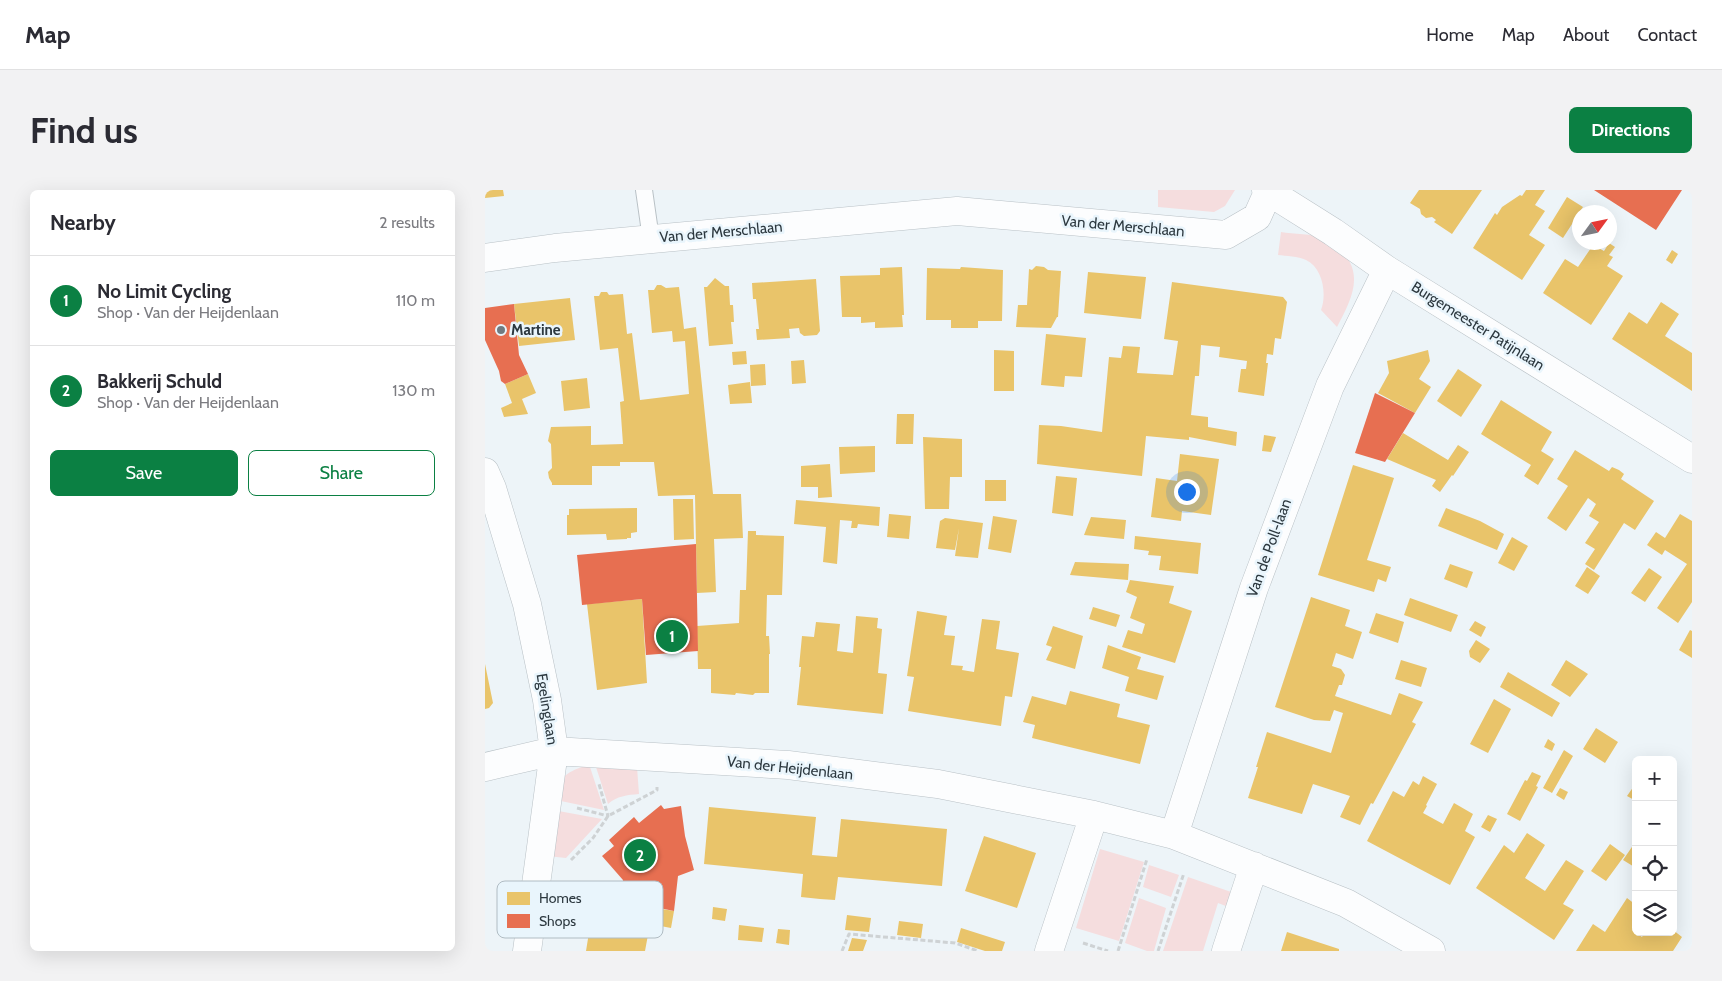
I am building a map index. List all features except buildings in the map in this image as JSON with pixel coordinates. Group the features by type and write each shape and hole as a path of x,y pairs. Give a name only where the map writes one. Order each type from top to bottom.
{"street":[{"name":"Van der Merschlaan","path":"485,258 555,248 651,239 965,200 1226,235 1257,217 1268,191"},
{"name":"Burgemeester Patijnlaan","path":"1268,191 1333,232 1387,270 1692,459"},
{"name":"Van de Poll-laan","path":"1174,835 1254,588 1326,395 1387,270"},
{"name":"Egelinglaan","path":"485,472 492,488 527,604 547,700 554,751 536,881"},
{"name":"Van der Heijdenlaan","path":"485,767 554,751 788,765 929,783 1094,815 1174,835 1254,866 1346,904 1431,951"},
{"path":"1049,951 1094,815"},
{"path":"1226,951 1254,866"},
{"name":"Egelinglaan","path":"527,951 529,938"}],"lane":[{"path":"644,190 651,239"}],"path":[{"path":"590,754 608,816"},
{"path":"547,801 608,816 657,790 653,757"},
{"path":"1118,951 1148,856"},
{"path":"1158,951 1185,870"},
{"path":"842,951 849,934 955,944 978,951"}],"shaded area":[{"path":"1158,190 1235,190 1225,206 1214,212 1158,207"},
{"path":"1281,232 1327,239 1345,255 1351,264 1354,282 1353,291 1337,327 1321,310 1324,297 1322,282 1320,275 1312,264 1296,257 1278,255"},
{"path":"595,764 637,767 639,794 626,795 608,804"},
{"path":"582,767 590,767 604,810 556,800 560,783 566,775"},
{"path":"553,810 602,819 566,858 547,856"},
{"path":"1100,849 1144,862 1119,941 1076,928"},
{"path":"1149,865 1179,875 1171,897 1143,887"},
{"path":"1188,877 1234,893 1231,908 1218,903 1203,951 1163,951"},
{"path":"1139,898 1166,908 1154,951 1147,951 1125,943"}],"place":[{"name":"Martine","path":"501,330"},
{"name":"No Limit Cycling","path":"672,636"},
{"name":"Bakkerij Schuld","path":"640,855"}]}
